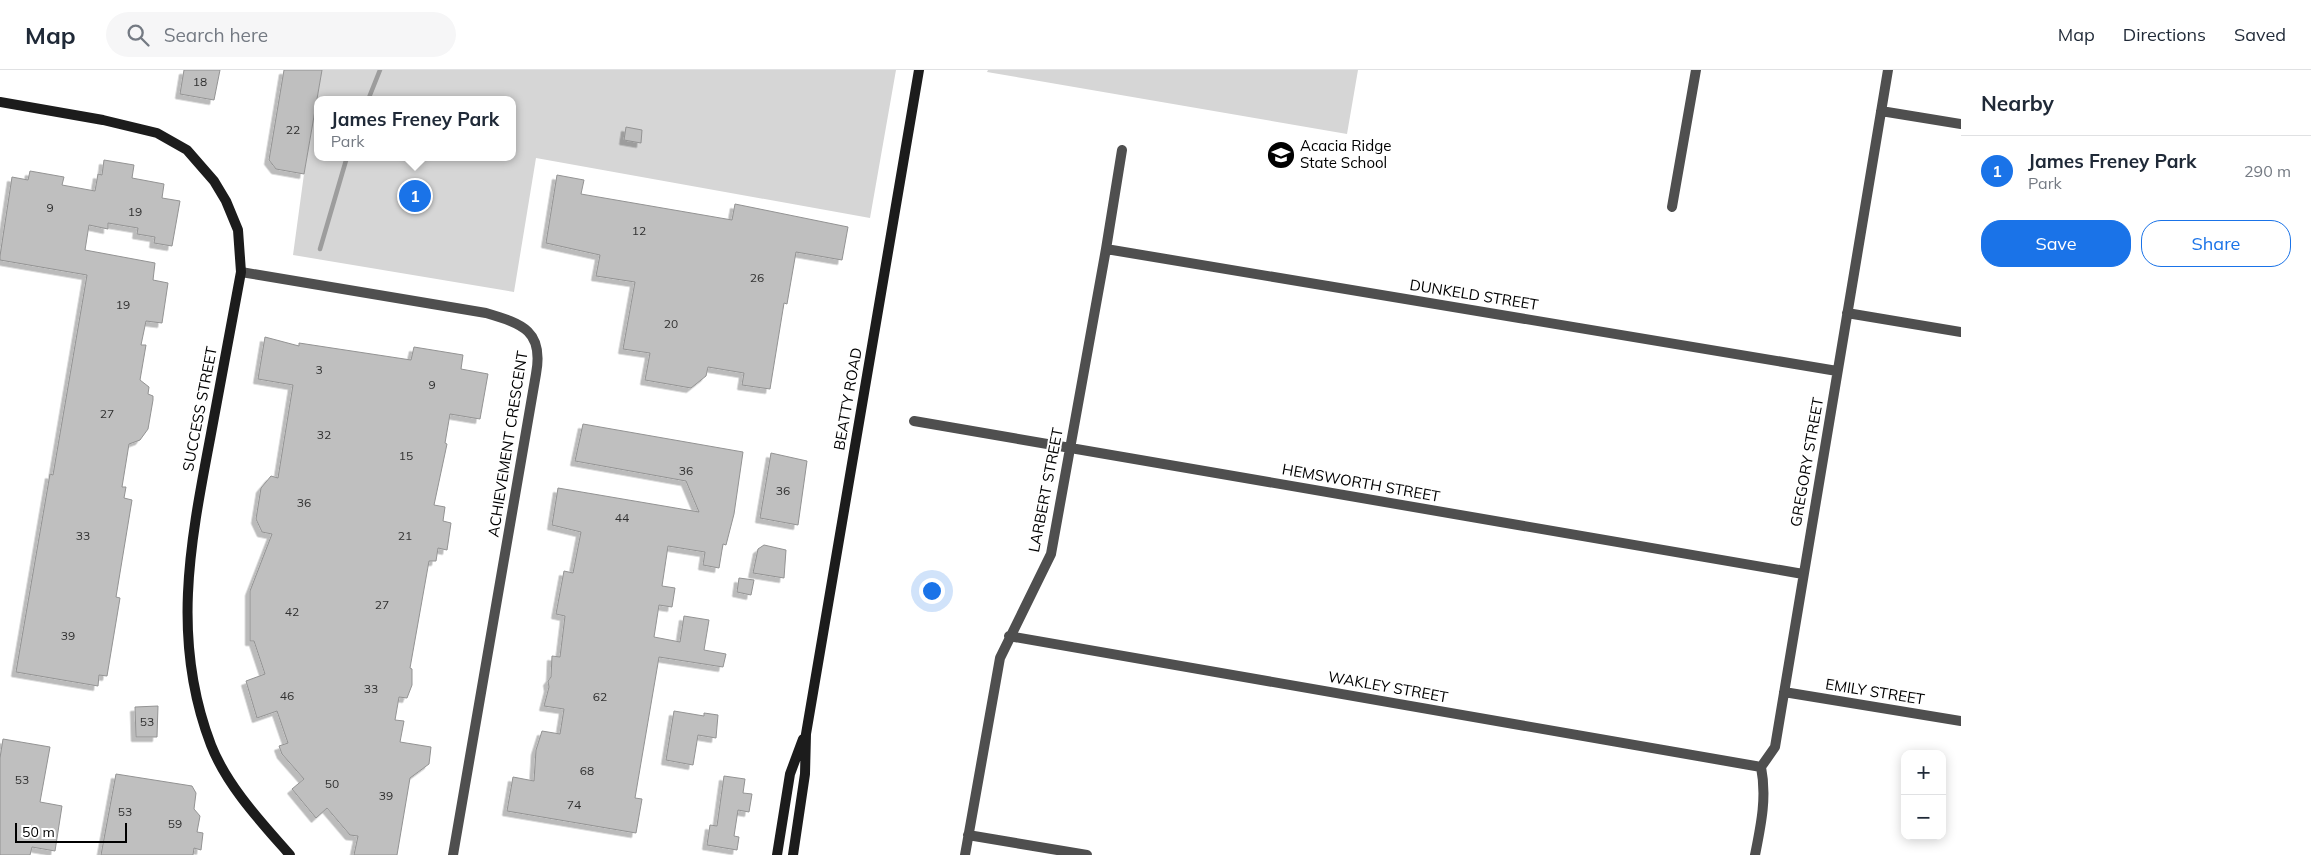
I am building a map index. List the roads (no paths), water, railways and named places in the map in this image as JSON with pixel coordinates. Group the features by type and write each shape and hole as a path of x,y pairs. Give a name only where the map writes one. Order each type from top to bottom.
{"street":[{"name":"BEATTY ROAD","path":"793,855 805,774 806,734 919,70"},
{"path":"1672,207 1696,70"},
{"name":"GREGORY STREET","path":"1761,767 1774,747 1888,70"},
{"name":"SUCCESS STREET","path":"0,102 103,120 157,133 187,150 214,181 226,201 238,230 241,272 192,533 186,587 188,646 198,699 212,746 235,786 290,855"},
{"path":"1881,111 1961,124"},
{"name":"LARBERT STREET","path":"965,855 1000,658 1009,636 1051,554 1122,150"},
{"name":"DUNKELD STREET","path":"1106,249 1837,371"},
{"name":"ACHIEVEMENT CRESCENT","path":"241,272 486,313 512,321 528,330 538,346 536,374 453,855"},
{"path":"1847,313 1961,332"},
{"name":"HEMSWORTH STREET","path":"914,421 1803,574"},
{"name":"WAKLEY STREET","path":"1009,636 1761,767"},
{"name":"EMILY STREET","path":"1784,692 1961,721"},
{"name":"BEATTY ROAD","path":"777,855 790,774 806,734"},
{"path":"1755,855 1764,802 1764,784 1761,767"},
{"path":"968,835 1087,855"}],"waterway":[{"path":"370,96 380,70"},
{"path":"320,249 346,161"}],"place":[{"name":"Acacia Ridge State School","path":"1281,155"},
{"name":"James Freney Park","path":"415,196"}]}
